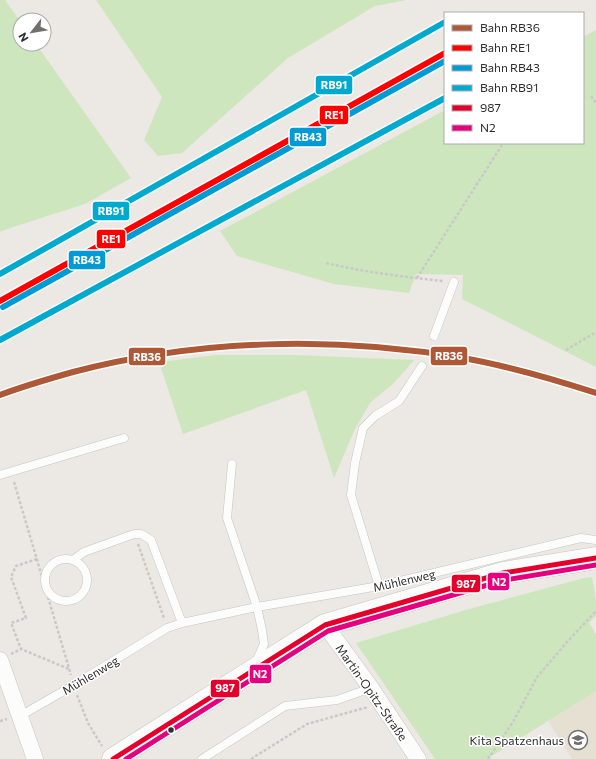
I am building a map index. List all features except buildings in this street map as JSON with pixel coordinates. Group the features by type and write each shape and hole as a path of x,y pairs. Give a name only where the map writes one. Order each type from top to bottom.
{"street":[{"name":"Mühlenweg","path":"108,753 252,672 325,625 503,573 596,555"},
{"name":"Martin-Opitz-Straße","path":"325,625 371,688 418,759"},
{"path":"0,660 35,759"}],"lane":[{"path":"434,336 454,282"},
{"path":"379,586 351,495 355,463 363,428 375,416 399,401 422,366"},
{"path":"0,475 124,438"},
{"path":"232,464 227,518 257,607 264,644 252,672"},
{"path":"74,560 84,552 134,534 141,534 151,540 182,623"},
{"name":"Mühlenweg","path":"20,716 167,628 182,623 257,607 379,586 581,538 596,555"},
{"path":"65,558 74,560 81,564 86,571 88,579 86,587 82,594 75,599 67,601 59,600 47,589 45,581 46,572 50,565 57,560 65,558"},
{"path":"202,759 285,706 337,700 371,688"}],"path":[{"path":"592,96 596,103"},
{"path":"417,278 502,145"},
{"path":"326,263 417,278 454,282"},
{"path":"566,350 596,332"},
{"path":"11,472 74,685 88,723 108,753"},
{"path":"134,534 167,628"},
{"path":"37,558 16,566 12,577 26,618 11,623 21,649 69,670"},
{"path":"488,759 513,722 537,677 596,611"},
{"path":"251,759 307,724 368,707"}],"shaded area":[{"name":"Kita Spatzenhaus","path":"595,691 596,759 572,759 548,721"}],"green space":[{"path":"0,0 5,0 14,12 12,12 12,52 42,52 131,178 85,204 0,232"},
{"path":"96,0 407,0 375,6 288,58 182,153 158,156 144,140 162,97"},
{"path":"596,30 596,367 462,299 463,275 416,274 409,293 334,284 237,256 220,231 444,111 444,144 584,144 584,36"},
{"path":"217,355 296,355 414,360 394,383 370,403 355,429 334,478 306,390 183,434 159,362"},
{"path":"592,577 596,601 596,616 589,623 596,634 596,691 487,759 435,759 356,643 469,609"}],"rail line":[{"name":"RB91","path":"0,274 444,23"},
{"name":"RE1","path":"0,301 444,54"},
{"name":"RB43","path":"3,307 444,62"},
{"name":"RB91","path":"0,340 444,99"},
{"name":"RB36","path":"0,395 73,372 121,361 218,347 267,344 366,346 463,358 530,373 596,393"}],"transit line":[{"name":"987","path":"113,759 325,625 503,573 596,558"},
{"name":"N2","path":"126,759 328,631 505,580 596,565"}],"place":[{"name":"Kita Spatzenhaus","path":"578,740"}]}
